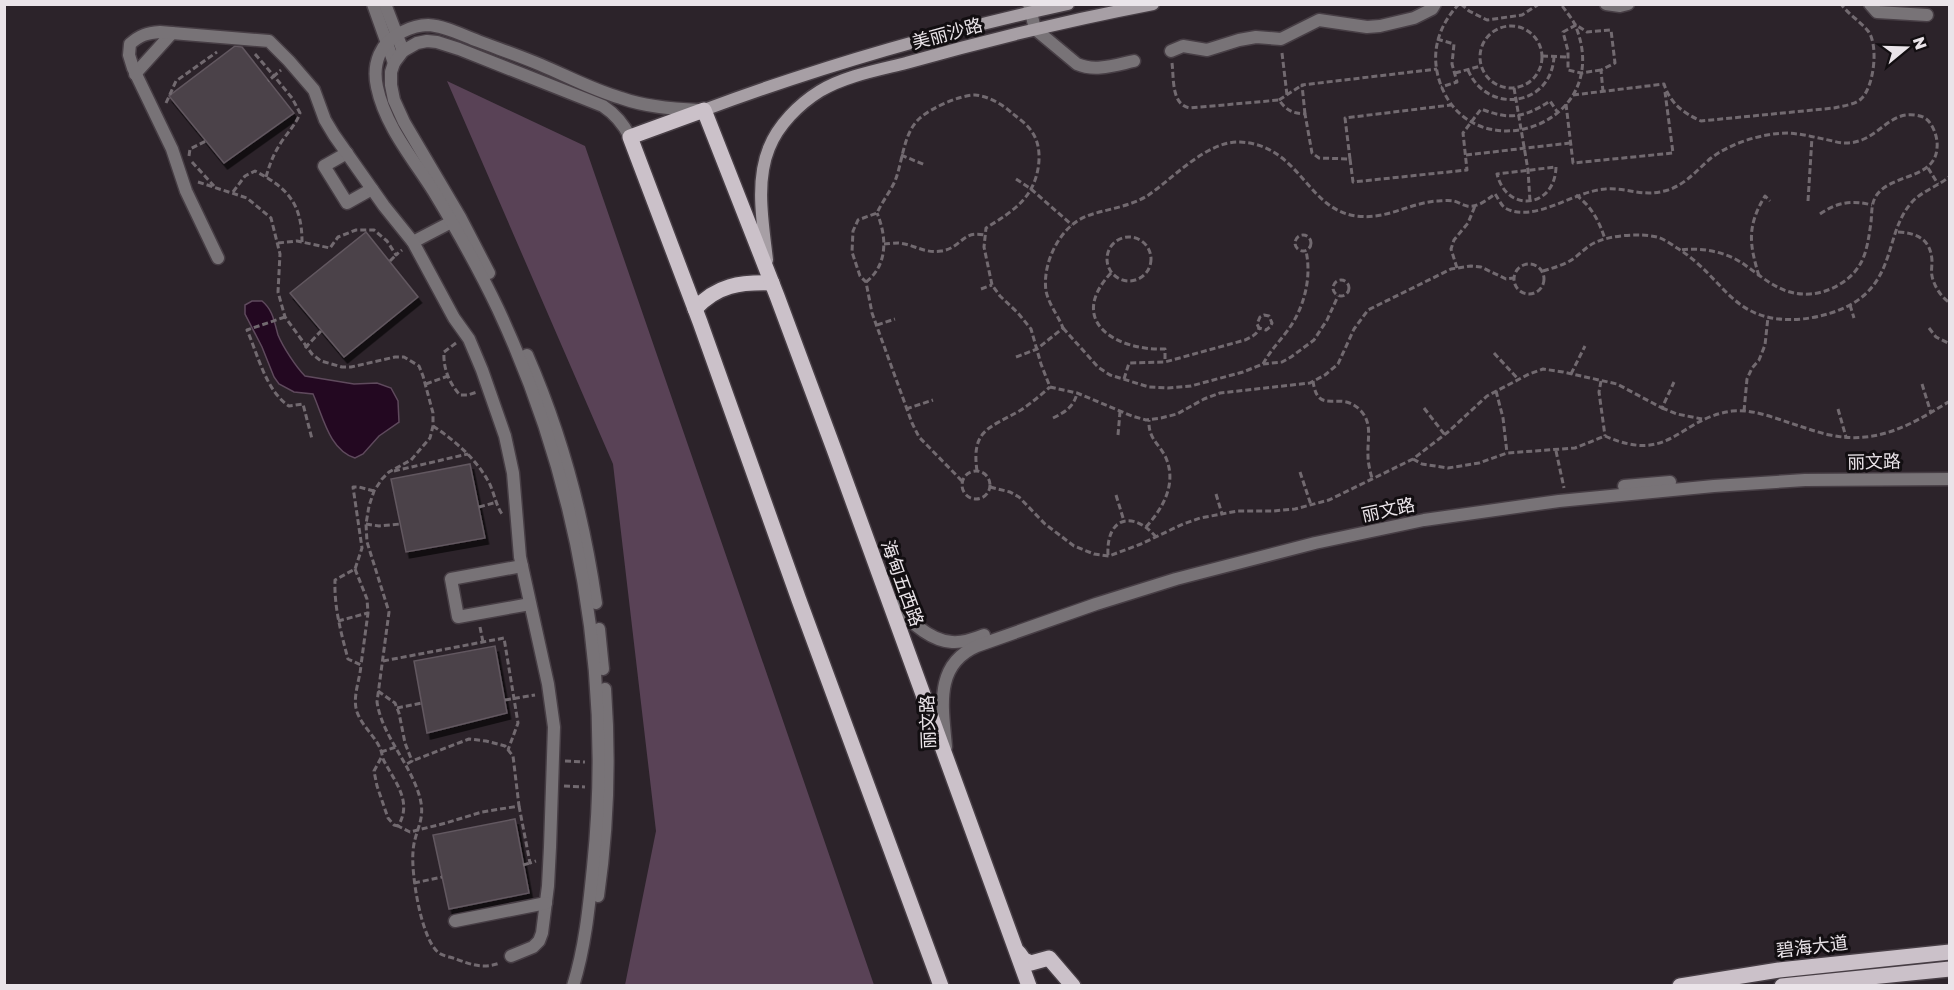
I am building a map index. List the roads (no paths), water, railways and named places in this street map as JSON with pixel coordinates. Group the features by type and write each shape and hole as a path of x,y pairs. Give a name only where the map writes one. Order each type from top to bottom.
{"main road":[{"name":"美丽沙路","path":"704,110 786,81 921,40 1030,9 1068,4"},
{"name":"美丽沙路","path":"770,280 763,216 764,162 769,146 787,120 821,90 855,77 943,52 1035,29 1153,4"},
{"path":"704,110 630,137 942,986"},
{"name":"海甸五西路","path":"704,110 835,452 1029,986"},
{"path":"695,309 709,297 728,286 770,280"},
{"path":"1015,947 1023,959 1029,963 1037,963 1049,958 1073,986"},
{"name":"碧海大道","path":"1680,986 1779,970 1950,952"},
{"name":"碧海大道","path":"1782,986 1950,969"}],"street":[{"path":"373,4 392,39 403,51"},
{"path":"385,4 394,63"},
{"path":"1171,51 1183,46 1208,50 1256,37 1281,39 1319,20 1367,27 1380,26 1414,18 1432,9 1435,4"},
{"path":"1606,4 1620,6 1628,4"},
{"path":"1870,4 1877,12 1928,15"},
{"path":"1030,9 1035,29 1077,64 1086,68 1101,68 1134,61"},
{"path":"573,986 583,945 590,895 597,832 600,762 597,676 588,603 561,478 521,361 456,219 406,148 383,105 377,88 375,70 379,54 392,39 416,26 436,26 537,63 624,100 675,109 704,110"},
{"path":"218,258 186,191 172,149 135,74 129,55 130,44 138,36 148,33 172,33 269,41 314,90 325,120 412,242 454,318 469,339 505,436 513,473 522,566 549,692 554,728 550,859 546,903 539,942 511,956"},
{"path":"135,74 172,33"},
{"path":"581,986 590,946 601,874 607,802 606,702 592,579 575,498 542,391 504,302 456,219 394,100 391,72 394,63 403,51 417,44 427,41 459,49 603,106 614,113 630,137"},
{"path":"347,153 324,166 347,203 372,189"},
{"path":"412,242 456,219"},
{"name":"丽文路","path":"886,593 900,610 921,629 942,640 961,642 1151,579 1265,547 1422,513 1652,483 1803,472 1950,473"},
{"name":"丽文路","path":"947,761 943,714 944,688 953,663 965,652 1096,603 1185,576 1279,551 1424,520 1551,502 1714,486 1805,480 1950,479"},
{"path":"522,566 451,579 458,617 530,604"},
{"path":"455,921 546,903"}]}
